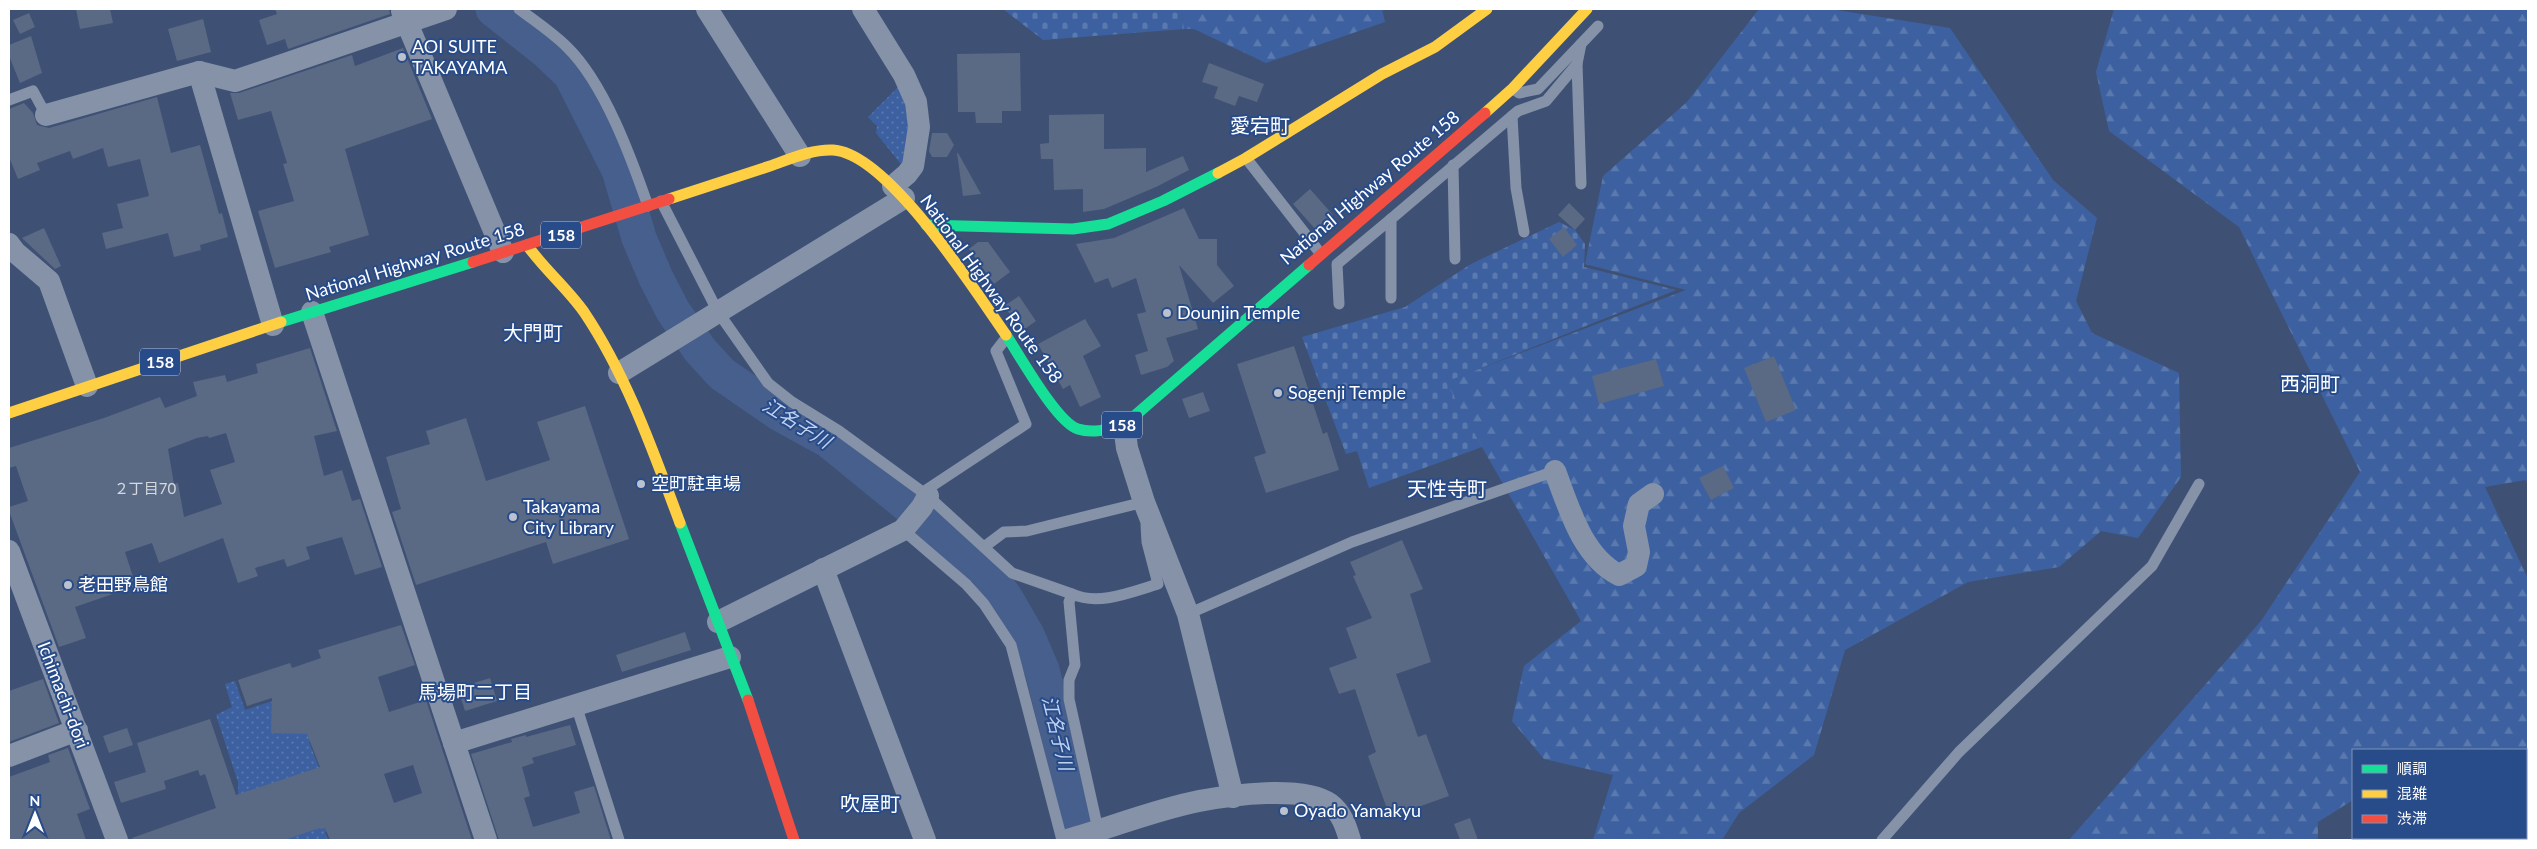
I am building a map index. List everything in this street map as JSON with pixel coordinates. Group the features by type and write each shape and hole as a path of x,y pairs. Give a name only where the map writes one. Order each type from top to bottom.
{"main road":[{"path":"926,225 1073,229 1108,224 1163,201 1246,158 1382,74 1435,47 1487,9"},
{"name":"National Highway Route 158","path":"9,413 312,312 618,216 800,156 826,151 840,151 879,174 898,192 926,225 1007,337 1063,421 1072,428 1083,432 1096,432 1124,425 1320,253 1513,88 1587,9"},
{"path":"527,245 538,261 583,311 619,373 651,446 730,657 737,667 794,840"}],"street":[{"path":"46,114 199,72 235,81 404,16 446,9"},
{"path":"707,9 800,156"},
{"path":"619,373 718,312 898,192 907,174 914,166 919,127 916,102 904,75 863,9"},
{"path":"404,16 502,252"},
{"path":"199,72 273,325"},
{"path":"9,244 15,252 49,281 87,386"},
{"path":"312,312 486,840"},
{"path":"1124,425 1127,448 1144,502 1188,614 1233,797"},
{"path":"1555,471 1576,526 1603,567 1619,575 1636,566 1639,552 1634,526 1639,504 1653,494"},
{"path":"718,622 823,569 917,510"},
{"name":"Ichimachi-dori","path":"9,551 117,840"},
{"path":"823,569 925,840"},
{"path":"454,743 730,657"},
{"path":"9,756 77,730"},
{"path":"1067,840 1098,834 1198,801 1288,792 1315,796 1331,805 1344,822 1350,840"}],"lane":[{"path":"519,9 568,48 585,71 609,111 645,207"},
{"path":"1513,88 1519,93 1538,89 1598,26"},
{"path":"1580,44 1577,64 1581,184"},
{"path":"1339,304 1337,264 1518,111 1546,101 1577,64"},
{"path":"9,100 33,91 46,114"},
{"path":"1512,116 1516,188 1524,232"},
{"path":"1246,158 1320,253"},
{"path":"1452,165 1455,259"},
{"path":"661,201 718,312 768,383 792,402 839,430 917,510 966,584 984,604 1011,645 1062,840"},
{"path":"1391,219 1391,298"},
{"path":"917,510 1026,424 996,351 1007,337"},
{"path":"1188,614 1352,542 1555,471"},
{"path":"1882,840 1959,752 2152,566 2200,484"},
{"path":"917,510 984,547 1012,573 1084,599 1104,598 1158,584 1147,542 1144,502 1027,531 1004,532 984,547"},
{"path":"1072,594 1069,602 1076,665 1069,680 1069,698 1098,834"},
{"path":"576,705 619,840"}],"green space":[{"path":"1003,9 1181,9 1184,29 1043,40"},
{"path":"1181,9 1382,9 1385,22 1266,63 1194,29 1184,29"},
{"path":"1759,9 1830,9 1950,28 2053,180 2097,218 2076,301 2092,333 2179,373 2181,477 2138,538 2101,531 2059,567 1968,582 1845,650 1814,755 1739,813 1722,840 1593,840 1613,775 1544,759 1512,721 1524,666 1581,621 1445,382 1686,290 1585,264 1603,176 1687,102"},
{"path":"2114,9 2528,9 2528,483 2525,480 2485,487 2528,579 2528,819 2527,749 2352,749 2352,801 2318,822 2318,840 2069,840 2261,621 2360,472 2239,227 2109,131 2096,72"},
{"path":"900,85 909,108 907,160 900,163 876,133 877,126 868,117"},
{"path":"1559,222 1575,230 1585,244 1584,267 1676,290 1446,382 1482,447 1369,488 1357,451 1346,454 1302,337 1405,307 1471,264"},
{"path":"235,681 245,710 328,683 324,737 309,742 342,825 325,832 328,840 255,840 238,797 238,782 216,715 232,707 225,684"}],"building":[{"path":"76,9 110,9 113,23 80,29"},
{"path":"275,9 389,9 390,14 288,49 285,39 267,45 259,20 277,14"},
{"path":"29,13 35,27 20,34 13,20"},
{"path":"203,19 211,52 177,61 168,29"},
{"path":"31,36 42,73 20,83 9,56 9,45"},
{"path":"403,48 432,119 345,149 369,235 329,247 331,252 275,268 258,211 294,201 283,164 287,163 271,111 238,120 230,93 239,93 352,55 355,66"},
{"path":"1020,53 1021,111 1002,111 1002,123 976,123 975,112 958,112 957,54"},
{"path":"1209,63 1264,84 1257,102 1239,96 1235,106 1214,98 1218,87 1202,82"},
{"path":"157,97 171,153 200,145 219,214 222,213 228,237 200,245 201,250 174,257 168,233 106,249 102,233 123,228 117,204 149,196 140,159 108,167 103,148 73,159 70,151 37,163 40,170 18,179 9,157 9,109 24,103 33,113 37,125 49,128"},
{"path":"1104,114 1104,149 1146,148 1146,172 1183,156 1189,170 1156,187 1104,209 1083,212 1083,189 1054,190 1053,159 1041,159 1040,144 1049,143 1049,115"},
{"path":"932,133 947,133 954,145 947,157 932,157 929,151"},
{"path":"958,153 981,194 963,196"},
{"path":"1310,189 1333,215 1316,230 1293,204"},
{"path":"1569,203 1585,219 1575,230 1558,215"},
{"path":"1184,208 1199,239 1217,239 1217,265 1234,286 1213,303 1179,265 1198,329 1166,338 1174,361 1167,367 1141,375 1135,355 1148,351 1137,314 1146,312 1136,278 1112,288 1108,278 1095,283 1076,244 1114,238"},
{"path":"1564,227 1577,245 1563,257 1549,239"},
{"path":"44,228 61,266 55,269 22,238"},
{"path":"978,242 988,242 1010,272 994,284 969,249"},
{"path":"1019,296 1036,321 1022,331 1004,306"},
{"path":"1085,319 1101,346 1083,356 1101,397 1080,407 1070,385 1063,389 1038,344"},
{"name":"Sogenji Temple","path":"1294,346 1323,434 1327,432 1339,470 1266,493 1254,457 1266,453 1237,364"},
{"path":"310,348 337,431 314,436 324,476 342,470 352,501 360,499 382,567 355,575 342,537 306,547 310,559 287,567 284,559 255,568 258,576 238,583 223,538 159,563 152,543 125,552 136,586 75,607 86,638 59,647 9,511 9,507 28,501 16,466 9,468 9,448 104,418 160,397 165,408 197,396 193,382 225,375 227,382 258,373 256,364","holes":["226,433 235,462 210,470 222,504 184,517 178,483 174,484 168,449 197,438 208,436 209,438"]},
{"path":"1774,356 1796,410 1766,422 1744,368"},
{"path":"1656,359 1664,386 1599,404 1592,376"},
{"path":"1203,392 1210,411 1189,418 1182,399"},
{"path":"585,406 629,539 553,564 546,542 416,585 392,512 401,509 386,457 430,444 426,431 466,418 486,481 550,460 537,422"},
{"path":"1723,466 1734,488 1711,500 1699,478"},
{"path":"1402,540 1423,589 1410,594 1431,662 1396,674 1418,737 1426,734 1449,796 1390,817 1368,756 1376,752 1355,689 1339,694 1329,668 1357,658 1346,628 1372,618 1353,576 1356,575 1350,562"},
{"path":"401,625 415,665 378,677 389,712 426,700 472,840 330,840 325,828 320,828 284,840 133,840 132,838 216,808 205,774 200,776 198,770 164,781 166,789 121,803 114,782 146,772 137,743 210,719 236,795 320,767 307,734 271,733 272,698 247,706 238,680 290,663 292,668 321,658 318,650","holes":["413,765 422,793 394,803 384,774"]},
{"path":"685,632 691,650 622,672 616,655"},
{"path":"490,678 497,701 465,711 458,688"},
{"path":"43,679 59,723 9,742 9,691"},
{"path":"570,725 576,745 532,758 534,763 522,767 530,796 524,798 533,827 580,813 574,792 594,786 611,840 499,840 471,754 512,742 511,739 526,735 526,737"},
{"path":"127,728 133,745 109,753 103,736"},
{"path":"68,748 90,809 77,814 86,840 9,840 9,777 50,762 48,755"},
{"path":"1470,818 1478,840 1460,840 1454,824"}],"waterway":[{"name":"江名子川","path":"493,9 546,51 571,75 619,170 639,238 656,278 673,311 700,350 722,374 780,414 829,441 986,571 1005,597 1027,635 1042,670 1085,840"}],"traffic: fast":[{"path":"926,225 1073,229 1108,224 1163,201 1218,173"},
{"path":"281,322 473,262"},
{"path":"1006,335 1050,402 1069,424 1078,429 1089,431 1113,428 1124,425 1309,265"},
{"path":"680,523 748,700"}],"traffic: slow":[{"path":"1218,173 1246,158 1382,74 1435,47 1487,9"},
{"path":"1485,113 1513,88 1587,9"},
{"path":"669,199 809,153 833,150 855,157 879,174 904,198 929,227 1006,335"},
{"path":"527,245 584,312 599,336 638,414 680,523"},
{"path":"9,413 281,322"}],"traffic: jam":[{"path":"1309,265 1485,113"},
{"path":"473,262 669,199"},
{"path":"748,700 794,840"}],"place":[{"name":"AOI SUITE TAKAYAMA","path":"402,57"},
{"name":"Dounjin Temple","path":"1167,313"},
{"name":"Sogenji Temple","path":"1278,393"},
{"name":"空町駐車場","path":"641,484"},
{"name":"Takayama City Library","path":"513,517"},
{"name":"老田野鳥館","path":"68,585"},
{"name":"Oyado Yamakyu","path":"1284,811"}],"district":[{"name":"愛宕町","path":"1260,126"},
{"name":"大門町","path":"533,333"},
{"name":"西洞町","path":"2310,384"},
{"name":"天性寺町","path":"1447,489"},
{"name":"馬場町二丁目","path":"475,692"},
{"name":"吹屋町","path":"870,804"}]}
